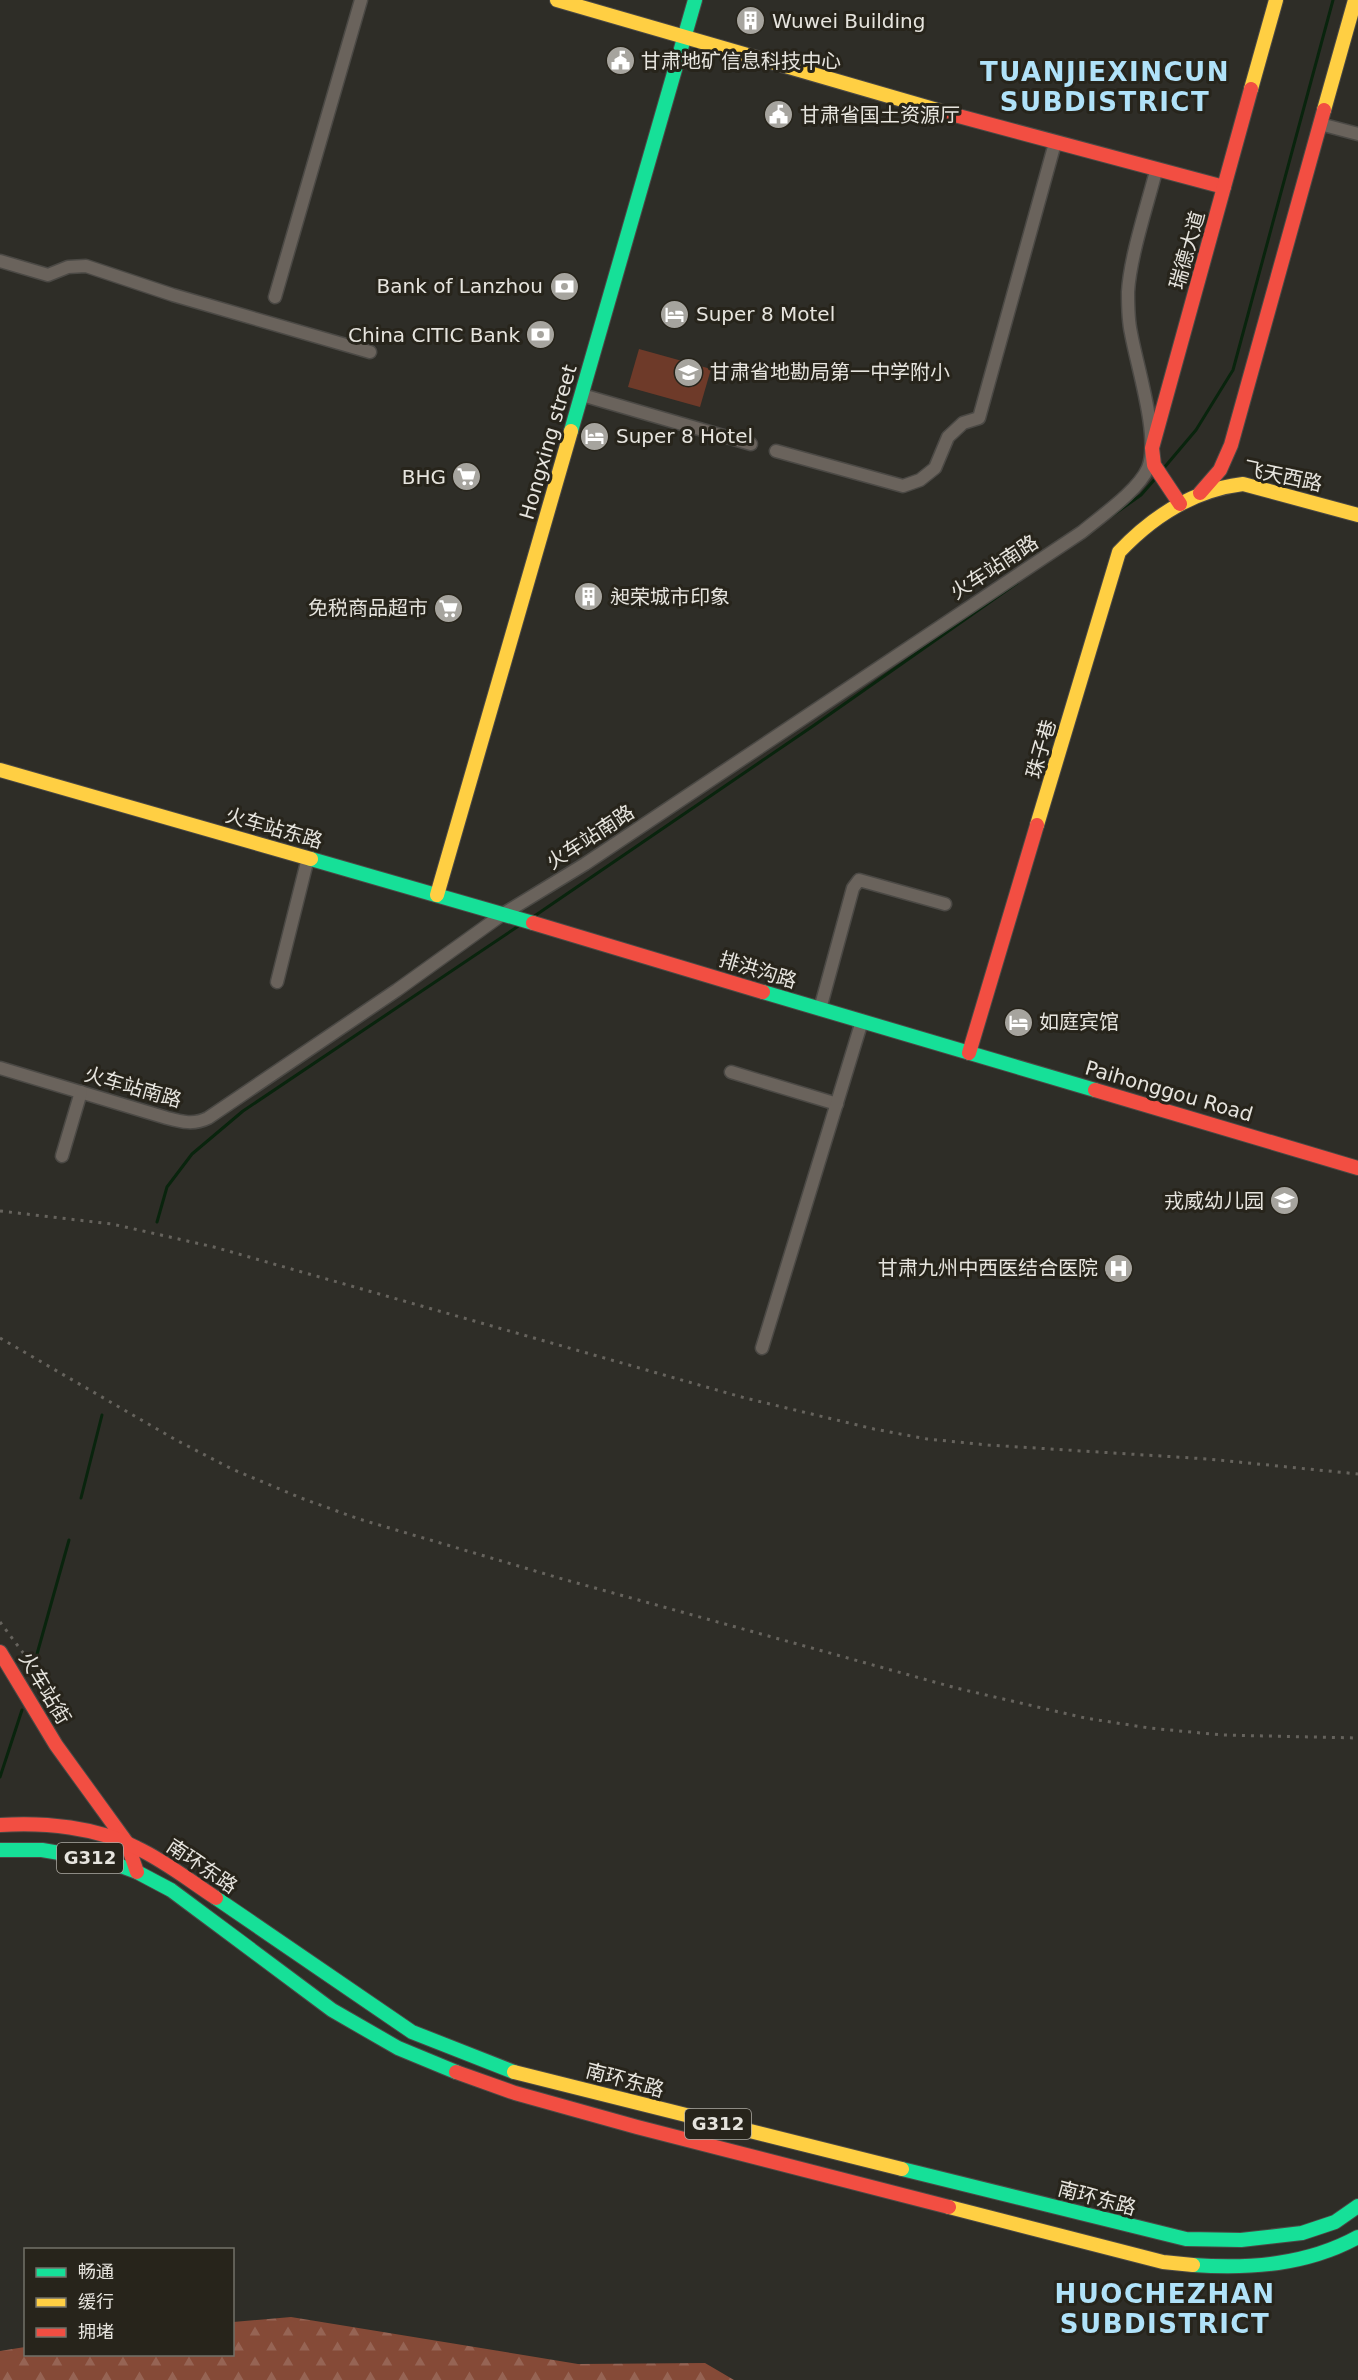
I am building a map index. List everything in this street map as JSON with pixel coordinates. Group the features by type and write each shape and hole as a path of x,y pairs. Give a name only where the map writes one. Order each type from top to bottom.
{"main road":[{"path":"557,0 684,38 1156,171 1224,188"},
{"name":"Hongxing street","path":"437,895 695,0"},
{"name":"瑞德大道","path":"1180,504 1154,465 1152,448 1276,0"},
{"path":"1200,493 1220,470 1231,445 1355,0"},
{"name":"飞天西路","path":"1200,493 1225,485 1244,484 1358,514"},
{"name":"珠子巷","path":"969,1053 1119,552 1134,536 1200,493"},
{"name":"火车站东路","path":"0,770 536,924"},
{"name":"排洪沟路","path":"536,924 969,1053"},
{"name":"Paihonggou Road","path":"969,1053 1358,1168"},
{"name":"火车站街","path":"0,1652 56,1745 127,1843"},
{"name":"南环东路","path":"0,1825 44,1826 127,1843 159,1860 412,2032 526,2076 544,2078 641,2105 1186,2239 1239,2240 1310,2231 1335,2222 1358,2206"},
{"path":"127,1843 137,1872"},
{"name":"南环东路","path":"0,1850 42,1850 107,1861 137,1872 171,1890 341,2015 398,2048 463,2075 515,2093 637,2127 1163,2262 1212,2267 1288,2261 1316,2257 1347,2245 1358,2237"}],"street":[{"path":"275,297 361,0"},
{"path":"1320,124 1358,134"},
{"path":"776,451 903,486 920,480 935,468 948,437 963,423 979,418 1055,142"},
{"path":"1152,448 1144,394 1130,330 1128,291 1156,171"},
{"path":"0,261 48,275 68,267 86,266 173,296 370,352"},
{"path":"582,395 751,444"},
{"name":"火车站南路","path":"0,1068 187,1123 198,1123 208,1118 1082,532 1134,488 1148,469 1152,448"},
{"path":"277,982 308,858"},
{"path":"820,1009 853,888 859,880 945,904"},
{"path":"762,1348 862,1021"},
{"path":"731,1072 837,1104"},
{"path":"62,1156 81,1092"}],"green space":[{"path":"291,2317 578,2364 705,2363 734,2380 0,2380 0,2351 24,2347 24,2356 234,2356 234,2322"}],"shaded area":[{"path":"639,349 711,369 700,407 628,387"}],"waterway":[{"path":"1163,469 1196,430 1233,370 1333,0"},
{"path":"1110,517 1141,495 1155,479"},
{"path":"533,917 813,726 1017,583"},
{"path":"157,1222 167,1187 192,1154 243,1111 520,925"},
{"path":"81,1498 102,1415"},
{"path":"37,1654 69,1540"},
{"path":"0,1777 22,1710"}],"railway":[{"path":"0,1211 112,1224 214,1247 745,1398 874,1429 927,1439 988,1445 1208,1459 1358,1474"},
{"path":"0,1338 176,1440 232,1469 359,1519 559,1578 956,1688 1085,1718 1149,1728 1222,1735 1358,1738"},
{"path":"0,1622 24,1654"}],"traffic: fast":[{"path":"571,431 695,0"},
{"path":"311,859 533,923"},
{"path":"763,992 1095,1090"},
{"path":"0,1850 42,1850 107,1861 137,1872 171,1890 332,2010 398,2048 456,2072"},
{"path":"216,1898 412,2032 514,2072"},
{"path":"902,2169 1186,2239 1241,2240 1302,2233 1335,2222 1358,2206"},
{"path":"1193,2265 1236,2266 1278,2263 1319,2254 1358,2237"}],"traffic: slow":[{"path":"557,0 951,114"},
{"path":"1251,89 1276,0"},
{"path":"1324,110 1355,0"},
{"path":"437,895 571,431"},
{"path":"1037,825 1119,552 1132,539 1160,516 1191,499 1207,492 1243,484 1358,515"},
{"path":"0,770 311,859"},
{"path":"514,2072 902,2169"},
{"path":"949,2207 1163,2262 1193,2265"}],"traffic: jam":[{"path":"1180,504 1154,465 1152,448 1251,89"},
{"path":"1200,493 1220,470 1231,445 1324,110"},
{"path":"951,114 1224,187"},
{"path":"969,1053 1037,825"},
{"path":"533,923 763,992"},
{"path":"1095,1090 1358,1168"},
{"path":"0,1652 56,1745 127,1843 137,1872"},
{"path":"0,1825 52,1825 105,1835 158,1859 216,1898"},
{"path":"456,2072 515,2093 637,2127 949,2207"}],"place":[{"name":"Wuwei Building","path":"751,21"},
{"name":"甘肃地矿信息科技中心","path":"620,61"},
{"name":"甘肃省国土资源厅","path":"779,115"},
{"name":"Bank of Lanzhou","path":"564,286"},
{"name":"Super 8 Motel","path":"675,314"},
{"name":"China CITIC Bank","path":"541,335"},
{"name":"甘肃省地勘局第一中学附小","path":"689,372"},
{"name":"Super 8 Hotel","path":"595,436"},
{"name":"BHG","path":"467,477"},
{"name":"昶荣城市印象","path":"589,597"},
{"name":"免税商品超市","path":"449,608"},
{"name":"如庭宾馆","path":"1018,1022"},
{"name":"戎威幼儿园","path":"1285,1201"},
{"name":"甘肃九州中西医结合医院","path":"1119,1268"}],"district":[{"name":"TUANJIEXINCUN SUBDISTRICT","path":"1105,87"},
{"name":"HUOCHEZHAN SUBDISTRICT","path":"1165,2309"}]}
